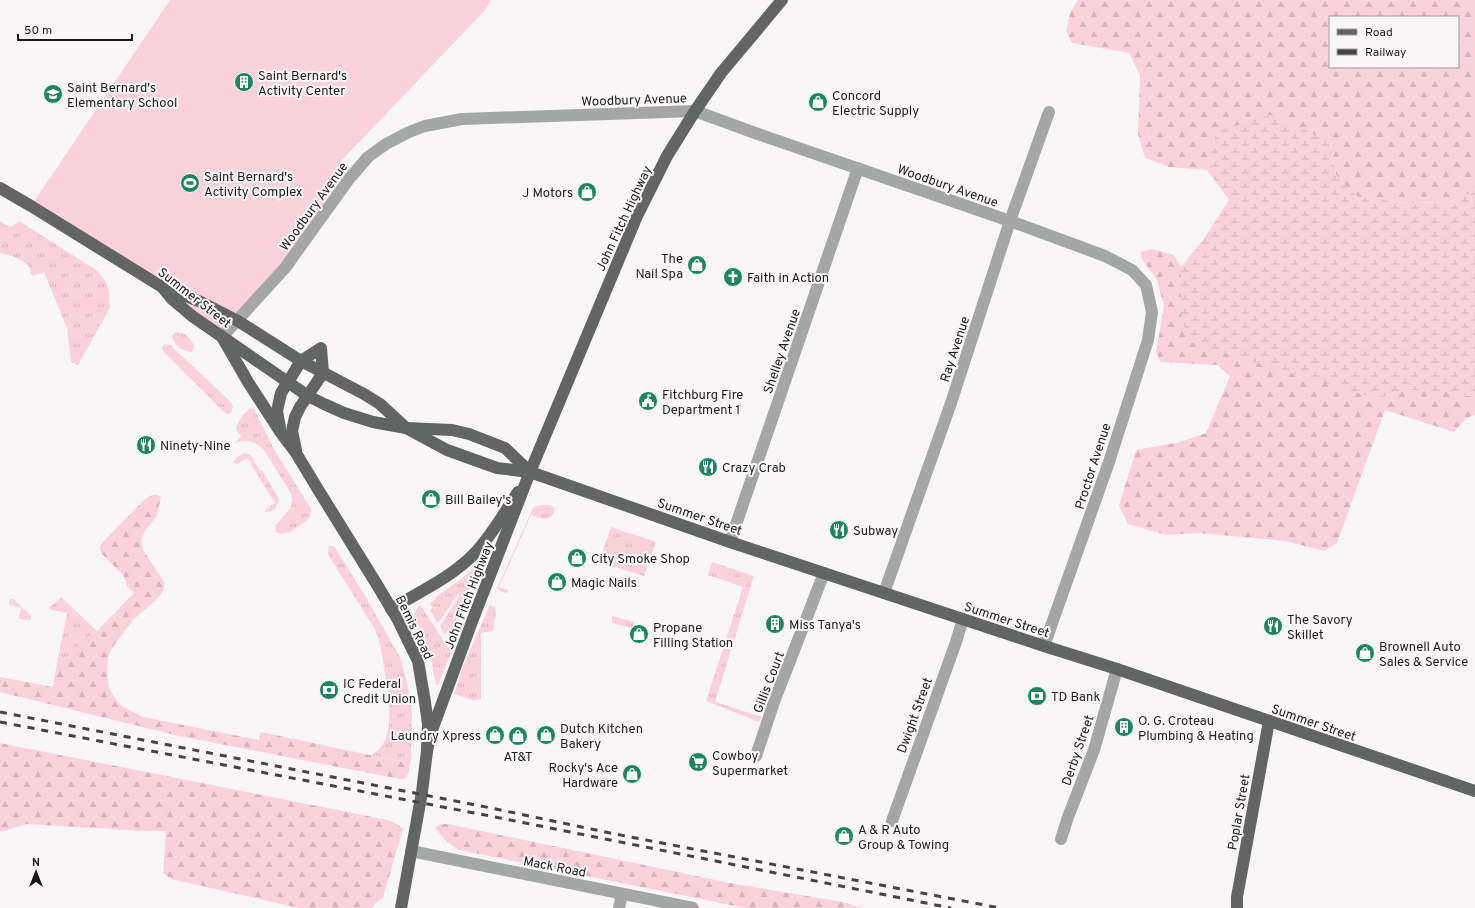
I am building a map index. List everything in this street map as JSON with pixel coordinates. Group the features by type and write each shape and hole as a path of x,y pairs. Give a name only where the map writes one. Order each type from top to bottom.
{"main road":[{"name":"John Fitch Highway","path":"427,751 431,733 473,619 530,472 637,216 667,156 695,110 721,73 782,0"},
{"name":"Summer Street","path":"0,188 162,287 172,299 192,316 308,396 337,410 362,419 406,428 452,430 469,434 505,448 530,472"},
{"path":"162,287 201,302 238,321 301,361 380,404 406,428"},
{"name":"Bemis Road","path":"222,337 248,382 281,433 296,453 391,609 418,661 421,672 428,724 427,751 422,792 401,908"},
{"path":"281,433 277,411 281,393 301,361 321,348 323,373"},
{"name":"Bemis Road","path":"296,453 292,431 295,417 323,373"},
{"name":"Summer Street","path":"406,428 447,450 490,466 530,472 730,542 1117,669 1475,791"},
{"name":"John Fitch Highway","path":"391,609 449,575 475,553 494,528 530,472"},
{"name":"Poplar Street","path":"1237,908 1237,897 1248,831 1269,721"}],"street":[{"name":"Woodbury Avenue","path":"222,337 285,268 362,163 386,144 409,132 424,126 462,119 695,110 755,133 1010,221 1105,256 1132,270 1146,284 1148,293"},
{"name":"Ray Avenue","path":"884,593 951,403 1010,221 1049,112"},
{"name":"Shelley Avenue","path":"730,542 858,168"},
{"name":"Proctor Avenue","path":"1044,646 1096,499 1148,340 1152,312 1148,293"},
{"name":"Gillis Court","path":"756,756 774,702 824,572"},
{"name":"Dwight Street","path":"892,821 963,619"},
{"name":"Derby Street","path":"1060,839 1094,750 1117,669"},
{"name":"Mack Road","path":"411,851 693,908"},
{"path":"619,908 622,894"}],"green space":[{"name":"Saint Bernard's Activity Complex","path":"170,0 491,0 486,9 342,160 319,221 222,337 179,305 31,206"},
{"path":"1078,0 1475,0 1475,191 1449,202 1407,203 1357,197 1336,175 1330,141 1216,132 1207,170 1169,167 1145,158 1138,134 1140,75 1129,53 1072,43 1066,31 1070,13"},
{"path":"1270,115 1330,141 1336,175 1358,197 1407,203 1449,202 1475,191 1475,397 1441,391 1404,390 1377,399 1189,342 1181,316 1181,267 1203,240 1229,200 1207,170 1216,132"},
{"path":"0,221 5,225 12,226 19,221 96,270 103,277 107,285 109,304 111,306 78,365 72,363 71,361 67,328 44,272 33,276 28,266 22,260 0,253"},
{"path":"1152,249 1174,255 1181,267 1181,316 1377,399 1404,390 1441,391 1475,397 1475,415 1466,418 1454,432 1385,410 1337,543 1324,551 1285,541 1199,533 1166,535 1128,524 1119,505 1136,450 1180,442 1206,433 1230,376 1217,365 1161,362 1156,352 1164,306 1157,280 1143,261 1140,252"},
{"path":"175,332 184,334 191,340 194,346 192,352 185,351 177,345 172,336"},
{"path":"164,344 170,345 231,402 233,407 231,413 225,413 163,351 162,348"},
{"path":"251,408 254,409 275,451 311,509 310,517 289,532 276,532 275,526 288,511 292,503 290,492 261,447 247,441 235,443 241,436 236,429 238,423 244,414"},
{"path":"244,453 250,455 254,459 253,460 260,471 262,470 278,497 277,506 271,511 265,512 265,510 275,503 247,458 237,464 234,463 236,458"},
{"path":"152,495 161,497 157,516 146,529 141,540 143,550 164,582 164,589 158,598 133,620 112,648 108,657 107,670 109,689 121,706 143,717 259,740 261,732 403,762 409,767 409,772 405,779 179,736 0,692 0,677 53,687 55,674 65,659 86,638 97,631 134,593 127,586 123,575 101,553 100,546 144,500"},
{"path":"550,505 555,508 554,513 546,519 531,515 499,587 508,590 508,592 505,593 497,589 532,510 534,507"},
{"path":"611,527 656,542 644,576 599,562"},
{"path":"329,546 334,546 401,659 412,711 411,758 409,767 403,762 371,755 380,749 385,739 390,716 388,690 381,652 373,626 329,556"},
{"path":"481,560 483,561 469,591 457,632 450,638 447,633 444,634 440,626 460,595 458,594 439,622 437,622 430,610 432,608 430,603 465,576"},
{"path":"712,562 754,576 715,702 762,717 759,722 706,701 743,587 708,575"},
{"path":"61,597 97,631 79,645 55,674 67,613 51,610 49,608"},
{"path":"10,599 13,599 31,616 30,620 19,619 21,608 10,605"},
{"path":"420,604 447,646 452,651 438,685 436,684 431,659 421,631 414,618 415,612"},
{"path":"490,605 495,607 496,612 493,631 481,633 481,699 472,700 454,694 466,659"},
{"path":"612,616 634,622 632,628 612,623"},
{"path":"0,743 388,820 397,824 403,829 383,897 371,908 299,908 171,879 163,873 166,831 27,824 0,832"},
{"path":"440,824 448,824 730,883 843,902 863,908 745,908 459,850 447,842 435,828"}],"railway":[{"path":"0,712 491,808 615,834 1000,908"},
{"path":"0,722 490,816 951,908"}],"place":[{"name":"Saint Bernard's Activity Center","path":"244,82"},
{"name":"Saint Bernard's Elementary School","path":"53,94"},
{"name":"Concord Electric Supply","path":"818,102"},
{"name":"Saint Bernard's Activity Complex","path":"190,183"},
{"name":"J Motors","path":"587,192"},
{"name":"The Nail Spa","path":"697,265"},
{"name":"Faith in Action","path":"733,277"},
{"name":"Fitchburg Fire Department 1","path":"648,401"},
{"name":"Ninety-Nine","path":"146,445"},
{"name":"Crazy Crab","path":"708,467"},
{"name":"Bill Bailey's","path":"431,499"},
{"name":"Subway","path":"839,530"},
{"name":"City Smoke Shop","path":"577,558"},
{"name":"Magic Nails","path":"557,582"},
{"name":"Miss Tanya's","path":"775,624"},
{"name":"The Savory Skillet","path":"1273,626"},
{"name":"Propane Filling Station","path":"639,634"},
{"name":"Brownell Auto Sales & Service","path":"1365,653"},
{"name":"IC Federal Credit Union","path":"329,690"},
{"name":"TD Bank","path":"1037,696"},
{"name":"O. G. Croteau Plumbing & Heating","path":"1124,727"},
{"name":"Laundry Xpress","path":"495,735"},
{"name":"Dutch Kitchen Bakery","path":"546,735"},
{"name":"AT&T","path":"518,736"},
{"name":"Cowboy Supermarket","path":"698,762"},
{"name":"Rocky's Ace Hardware","path":"632,774"},
{"name":"A & R Auto Group & Towing","path":"844,836"}]}
